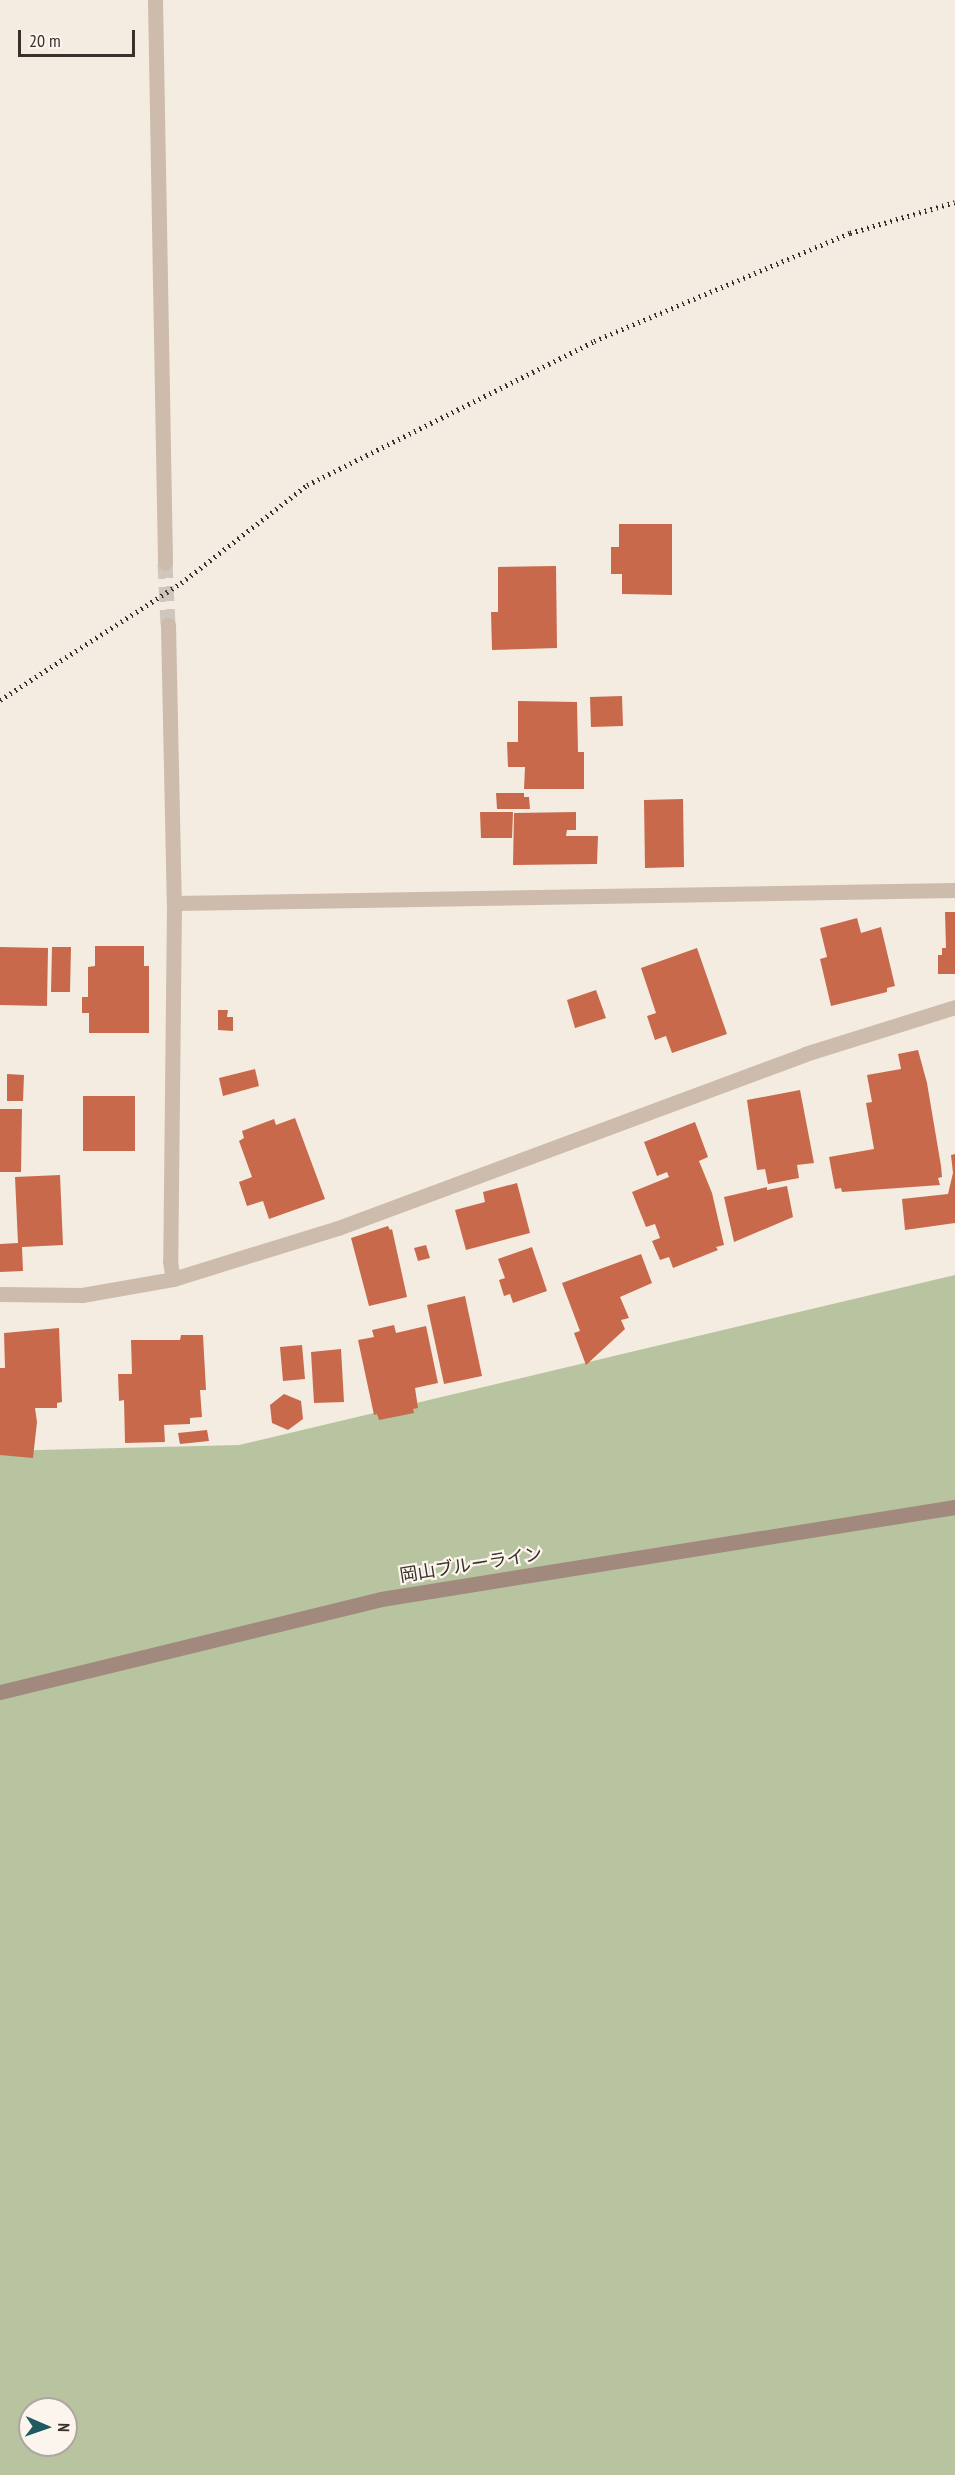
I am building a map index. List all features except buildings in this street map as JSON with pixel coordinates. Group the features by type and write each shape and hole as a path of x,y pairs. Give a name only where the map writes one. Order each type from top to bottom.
{"main road":[{"name":"岡山ブルーライン","path":"0,1692 381,1599 955,1507"}],"street":[{"path":"155,0 165,563"},
{"path":"168,625 174,903 170,1261 173,1279"},
{"path":"174,903 955,890"},
{"path":"0,1294 82,1295 173,1279 338,1228 805,1054 955,1007"}],"green space":[{"path":"955,1275 955,2475 0,2475 0,1451 239,1445"}],"tunnel":[{"path":"165,563 168,625"}],"railway":[{"path":"0,700 181,583 307,485 594,341 850,233 955,202"}]}
